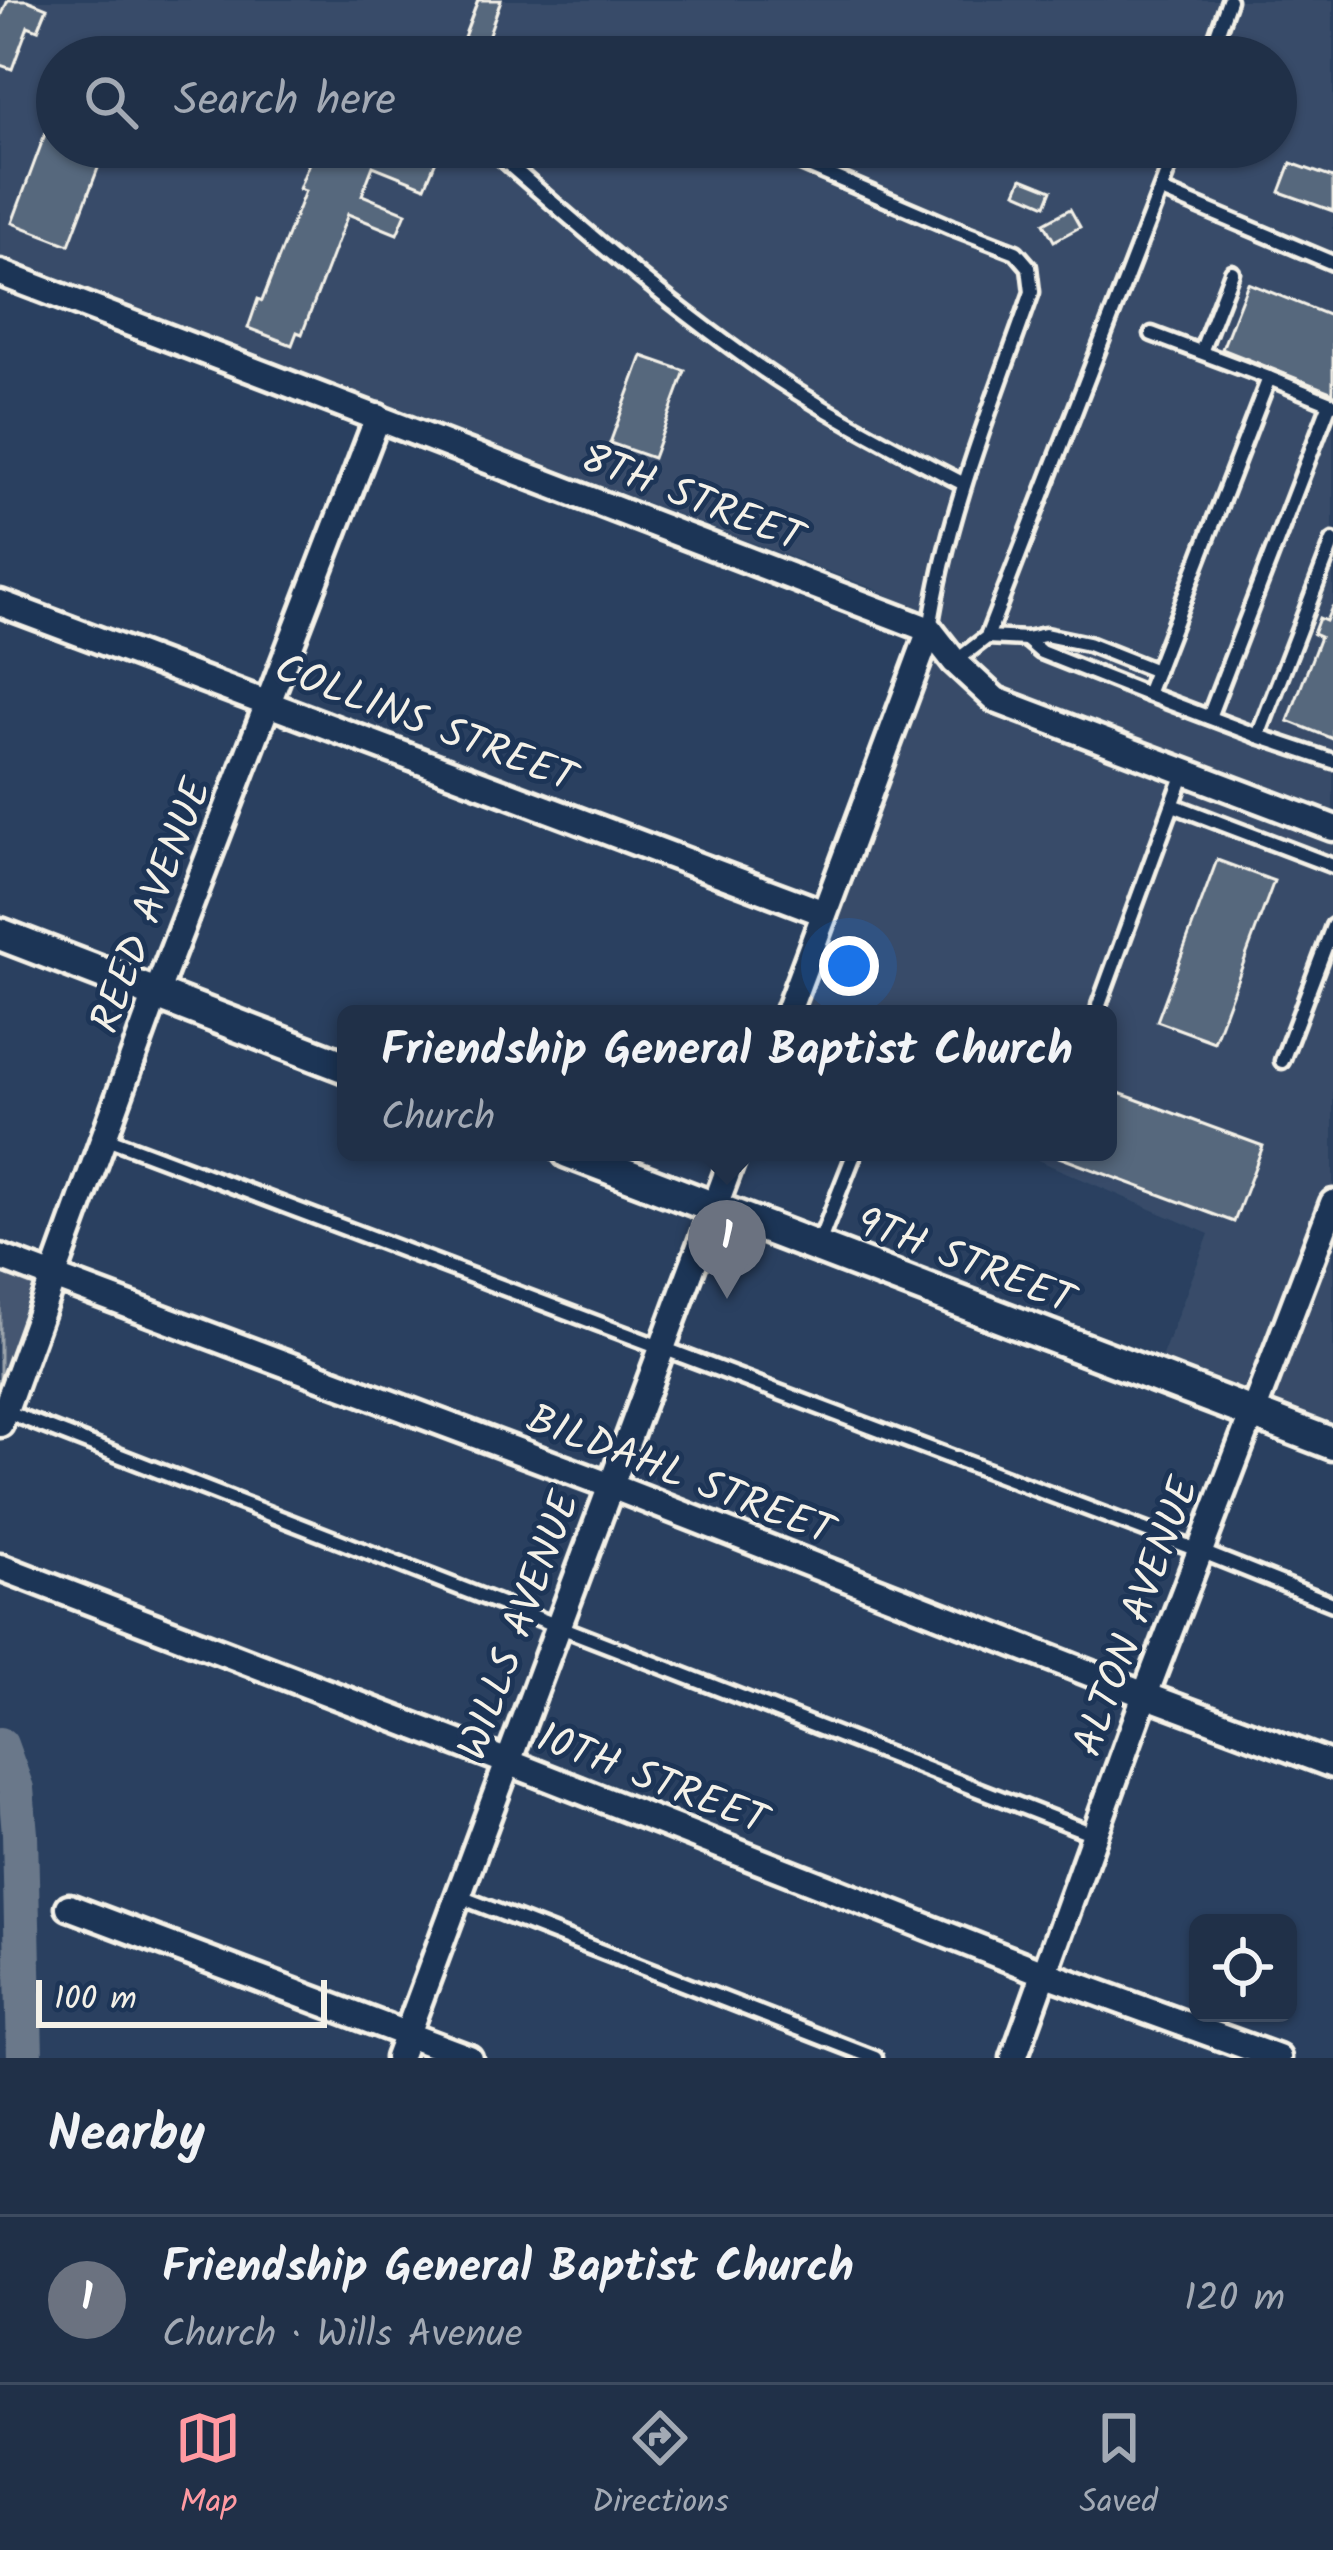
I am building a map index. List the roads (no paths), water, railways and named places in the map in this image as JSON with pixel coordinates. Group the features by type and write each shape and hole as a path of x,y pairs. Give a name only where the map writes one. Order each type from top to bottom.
{"street":[{"name":"8TH STREET","path":"0,273 930,630"},
{"name":"REED AVENUE","path":"2,1417 156,994 377,417"},
{"name":"COLLINS STREET","path":"0,603 824,913"},
{"path":"930,630 955,662 996,700 1333,828"},
{"path":"790,1005 930,630"},
{"path":"0,934 337,1064"},
{"name":"9TH STREET","path":"592,1161 1333,1444"},
{"name":"WILLS AVENUE","path":"402,2046 732,1161"},
{"name":"ALTON AVENUE","path":"1014,2058 1145,1695 1333,1203"},
{"name":"BILDAHL STREET","path":"0,1257 1333,1765"},
{"name":"10TH STREET","path":"0,1567 1044,1973 1278,2058"},
{"path":"69,1906 402,2046 469,2058"}],"lane":[{"path":"1216,36 1229,0"},
{"path":"513,168 604,248 756,365 964,484"},
{"path":"813,168 1016,252 1029,267 1032,292 964,484 937,581 930,630"},
{"path":"955,662 987,637 1170,168"},
{"path":"1162,191 1333,263"},
{"path":"1201,352 1232,272"},
{"path":"1152,334 1331,403 1208,717"},
{"path":"1147,694 1269,378"},
{"path":"1258,736 1333,541"},
{"path":"987,637 1045,635 1088,644 1156,671"},
{"path":"1026,639 1041,652 1333,761"},
{"path":"1099,1004 1185,772"},
{"path":"1173,805 1333,866"},
{"path":"1282,1060 1333,926"},
{"path":"104,1137 1333,1604"},
{"path":"818,1247 851,1161"},
{"path":"2,1417 559,1626 1095,1835"},
{"path":"458,1896 875,2058"}],"waterway":[{"path":"0,1745 16,1789 20,1834 25,2058"}],"place":[{"name":"Friendship General Baptist Church","path":"727,1299"}]}
